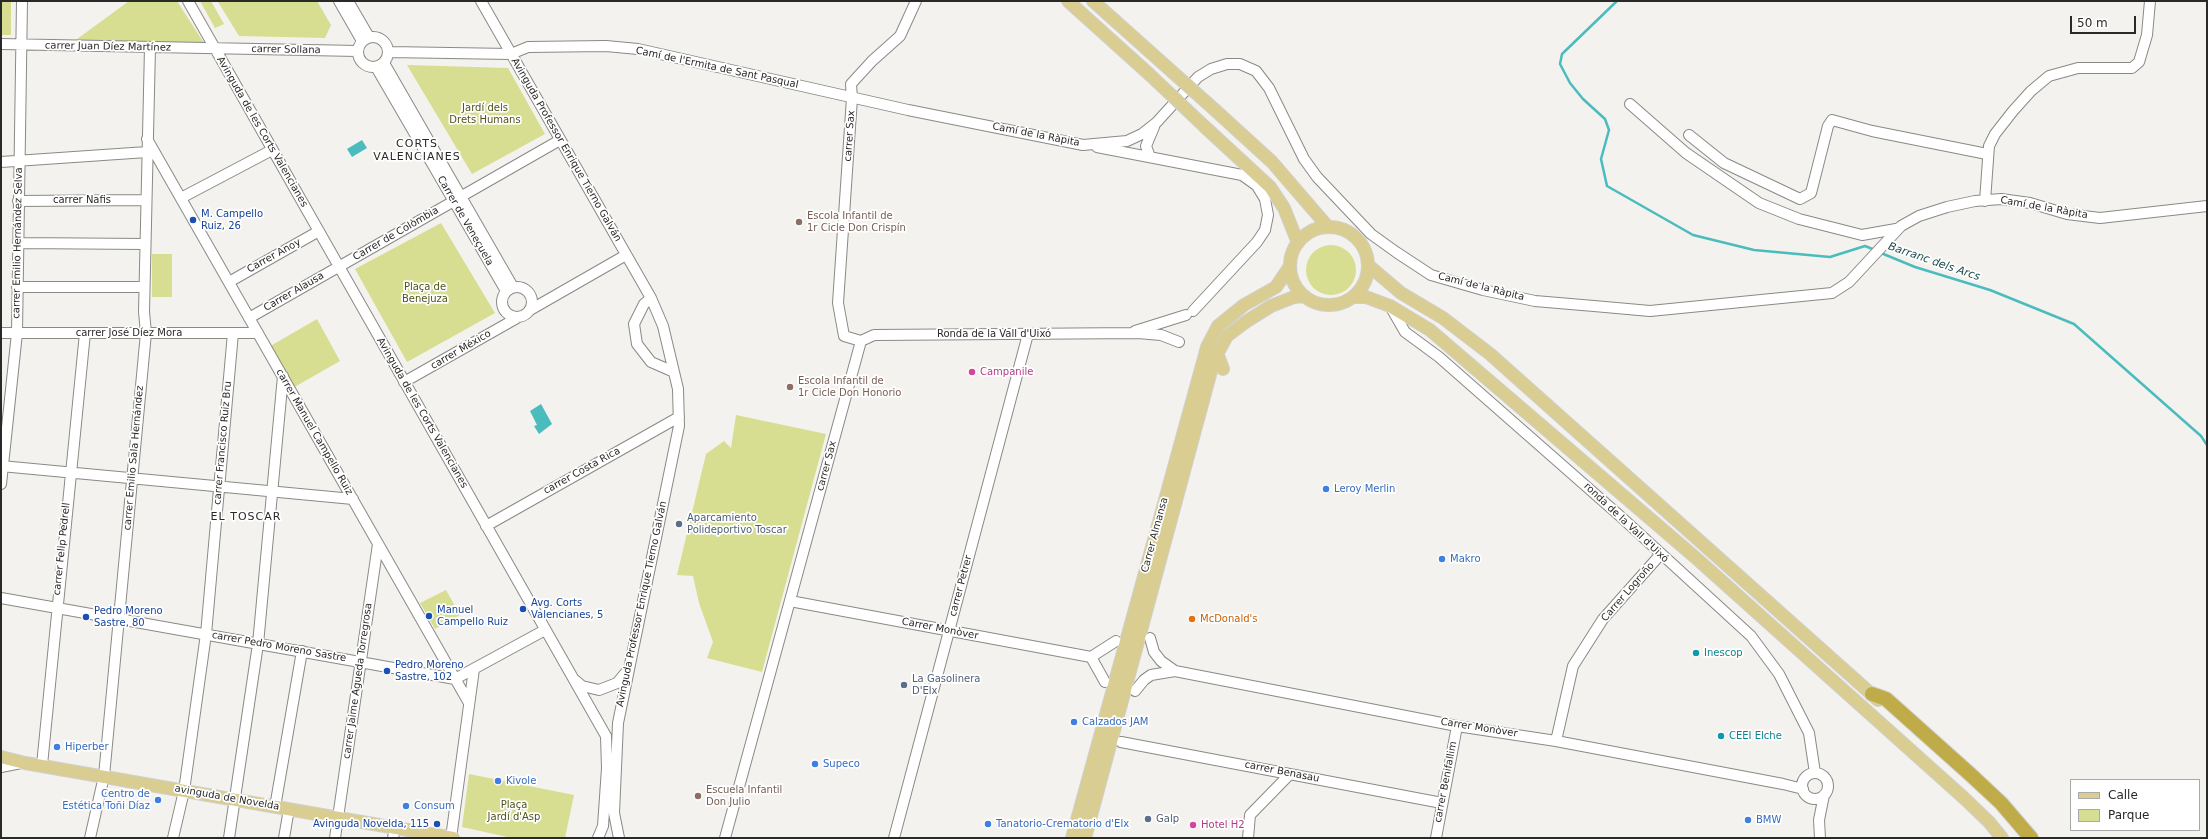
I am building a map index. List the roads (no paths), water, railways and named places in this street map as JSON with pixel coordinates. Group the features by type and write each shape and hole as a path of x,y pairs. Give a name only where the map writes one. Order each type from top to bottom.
{"highway":[{"path":"1872,694 1886,699 1972,775 2001,803 2031,838"}],"main road":[{"path":"1068,1 1270,187 1287,214 1298,243"},
{"path":"1093,1 1272,162 1328,227"},
{"path":"1259,187 1287,214"},
{"path":"1328,227 1340,229 1351,234 1360,242 1366,253 1368,265 1367,277 1362,288 1353,297 1334,305 1313,302 1304,296 1294,283 1290,266 1292,254 1298,243 1306,235 1316,230 1328,227"},
{"path":"1368,265 1401,293 1443,318 1490,354 1992,801 2023,838"},
{"name":"Carrer Almansa","path":"1072,838 1207,347 1218,326 1244,305 1276,287 1290,266"},
{"name":"Carrer Almansa","path":"1085,838 1217,353 1227,336 1247,320 1271,306 1294,297 1304,296"},
{"path":"1353,297 1366,298 1390,306 1430,330 1610,482 1964,798 1989,822 2002,838"},
{"path":"1217,353 1223,369"},
{"name":"avinguda de Novelda","path":"1,757 25,763 338,818 394,833 452,838"}],"street":[{"name":"carrer Emilio Hernández Selva","path":"1,484 17,333 22,1"},
{"name":"Avinguda de les Corts Valencianes","path":"188,1 606,736 607,768 603,826 598,838"},
{"path":"339,1 366,39"},
{"path":"348,1 366,39"},
{"name":"Avinguda Professor Enrique Tierno Galván","path":"481,1 651,298 663,326 678,389 679,426 618,723 614,813 619,838"},
{"path":"852,98 852,84 872,61 900,36 916,1"},
{"path":"1984,201 1987,154 1995,134 2004,122 2031,91 2049,76 2078,68 2132,68 2139,62 2147,35 2150,1"},
{"path":"376,37 384,41 389,52 380,65 369,67 362,63 358,51 366,39 376,37"},
{"name":"carrer Juan Díez Martínez","path":"1,44 215,49"},
{"name":"Camí de l'Ermita de Sant Pasqual","path":"511,54 528,47 606,46 638,49 852,98"},
{"name":"carrer Emilio Sala Hernández","path":"90,838 104,776 146,333 144,287 150,47"},
{"name":"carrer Sollana","path":"215,49 358,51"},
{"path":"389,52 511,54"},
{"name":"Camí de la Ràpita","path":"852,98 1084,145 1126,140 1142,134 1156,123 1198,77 1211,69 1226,64 1240,64 1256,71 1269,88 1304,159 1317,177 1371,234 1431,275 1482,290 1535,301 1650,310 1832,292 1849,282 1896,229 1919,216 1947,206 2001,200 2030,204 2067,214 2100,218 2207,206"},
{"name":"Carrer de Veneçuela","path":"380,65 510,289"},
{"name":"carrer Sax","path":"725,838 861,341 844,336 838,303 852,98"},
{"path":"1630,104 1686,153 1759,203 1799,219 1862,235 1896,229"},
{"path":"1689,135 1724,163 1800,199 1810,193 1828,126 1832,120 1987,154"},
{"path":"1150,157 1146,146 1149,135 1156,123"},
{"name":"carrer Manuel Campello Ruiz","path":"147,139 469,703"},
{"name":"Carrer de Colòmbia","path":"339,267 560,140"},
{"path":"1084,145 1242,175 1259,187"},
{"path":"181,198 272,150"},
{"path":"1,162 147,156 160,160"},
{"name":"Ronda de la Vall d'Uixó","path":"1129,333 1189,313 1257,242 1265,230 1268,215 1265,199 1259,187"},
{"name":"carrer Nafis","path":"18,201 146,200"},
{"name":"Carrer Anoy","path":"229,282 319,231"},
{"path":"18,243 145,244"},
{"path":"530,310 532,302 530,294 525,289 510,289 502,299 502,307 509,316 517,318 524,316 530,310 626,255"},
{"name":"Carrer Alausa","path":"249,318 339,267"},
{"path":"17,287 144,287"},
{"path":"651,298 644,304 634,324 637,344 651,362 674,372"},
{"name":"ronda de la Vall d'Uixó","path":"1390,306 1405,332 1439,357 1614,511 1660,555 1751,636 1779,674 1809,733 1815,773"},
{"name":"carrer México","path":"404,382 517,318"},
{"name":"carrer José Díez Mora","path":"1,333 258,333"},
{"name":"carrer Felip Pedrell","path":"42,765 56,607 85,333"},
{"name":"carrer Francisco Ruiz Bru","path":"173,838 184,791 206,634 233,333"},
{"name":"Ronda de la Vall d'Uixó","path":"861,341 874,335 1129,333 1160,335 1179,342"},
{"name":"carrer Petrer","path":"894,838 1028,334"},
{"path":"229,838 258,644 283,376"},
{"name":"carrer Costa Rica","path":"486,526 679,417"},
{"path":"2,466 353,499"},
{"name":"carrer Jaime Agueda Torregrosa","path":"335,838 378,544"},
{"name":"Carrer Logroño","path":"1556,741 1573,666 1603,619 1660,555"},
{"name":"carrer Pedro Moreno Sastre","path":"1,598 455,679"},
{"name":"Carrer Monòver","path":"790,601 1091,657"},
{"path":"455,679 545,630"},
{"name":"Carrer Monòver","path":"1150,638 1154,652 1160,661 1175,671 1457,726 1556,741 1783,784 1803,785"},
{"path":"1105,682 1091,657 1116,641"},
{"path":"275,807 302,651"},
{"path":"452,838 474,669"},
{"path":"574,678 582,686 600,690 617,683 628,669"},
{"name":"Carrer Monòver","path":"1135,691 1144,680 1151,676 1175,671"},
{"name":"carrer Benifallim","path":"1436,838 1457,726"},
{"name":"carrer Benasau","path":"1121,742 1442,803"},
{"path":"1,767 25,763"},
{"path":"1820,820 1812,798 1803,785 1809,775 1815,773 1821,774 1827,780 1828,788 1824,796 1820,820 1820,838"},
{"path":"1248,838 1250,815 1290,774"},
{"path":"1812,798 1824,796"},
{"path":"284,838 289,809"}],"water":[{"path":"362,140 367,148 352,157 347,149"},
{"path":"541,404 552,424 539,434 534,426 537,425 530,411"}],"waterway":[{"name":"Barranc dels Arcs","path":"1617,1 1562,54 1560,64 1570,83 1583,99 1605,119 1609,130 1601,159 1607,186 1693,235 1754,250 1830,257 1865,246 1875,250"},
{"name":"Barranc dels Arcs","path":"1881,253 1915,267 1990,290 2074,324 2201,436 2207,445"}],"place":[{"name":"M. Campello Ruiz, 26","path":"193,220"},
{"name":"Escola Infantil de 1r Cicle Don Crispín","path":"799,222"},
{"name":"Campanile","path":"972,372"},
{"name":"Escola Infantil de 1r Cicle Don Honorio","path":"790,387"},
{"name":"Leroy Merlin","path":"1326,489"},
{"name":"Aparcamiento Polideportivo Toscar","path":"679,524"},
{"name":"Makro","path":"1442,559"},
{"name":"Avg. Corts Valencianes, 5","path":"523,609"},
{"name":"Manuel Campello Ruiz","path":"429,616"},
{"name":"Pedro Moreno Sastre, 80","path":"86,617"},
{"name":"McDonald's","path":"1192,619"},
{"name":"Inescop","path":"1696,653"},
{"name":"Pedro Moreno Sastre, 102","path":"387,671"},
{"name":"La Gasolinera D'Elx","path":"904,685"},
{"name":"Calzados JAM","path":"1074,722"},
{"name":"CEEI Elche","path":"1721,736"},
{"name":"Hiperber","path":"57,747"},
{"name":"Supeco","path":"815,764"},
{"name":"Kivole","path":"498,781"},
{"name":"Escuela Infantil Don Julio","path":"698,796"},
{"name":"Centro de Estética Toñi Díaz","path":"158,800"},
{"name":"Consum","path":"406,806"},
{"name":"Galp","path":"1148,819"},
{"name":"BMW","path":"1748,820"},
{"name":"Avinguda Novelda, 115","path":"437,824"},
{"name":"Tanatorio-Crematorio d'Elx","path":"988,824"},
{"name":"Hotel H2","path":"1193,825"}],"district":[{"name":"CORTS VALENCIANES","path":"417,150"},
{"name":"EL TOSCAR","path":"246,517"}],"park label":[{"name":"Jardí dels Drets Humans","path":"485,114"},
{"name":"Plaça de Benejuza","path":"425,292"},
{"name":"Plaça Jardí d'Asp","path":"514,810"}]}
